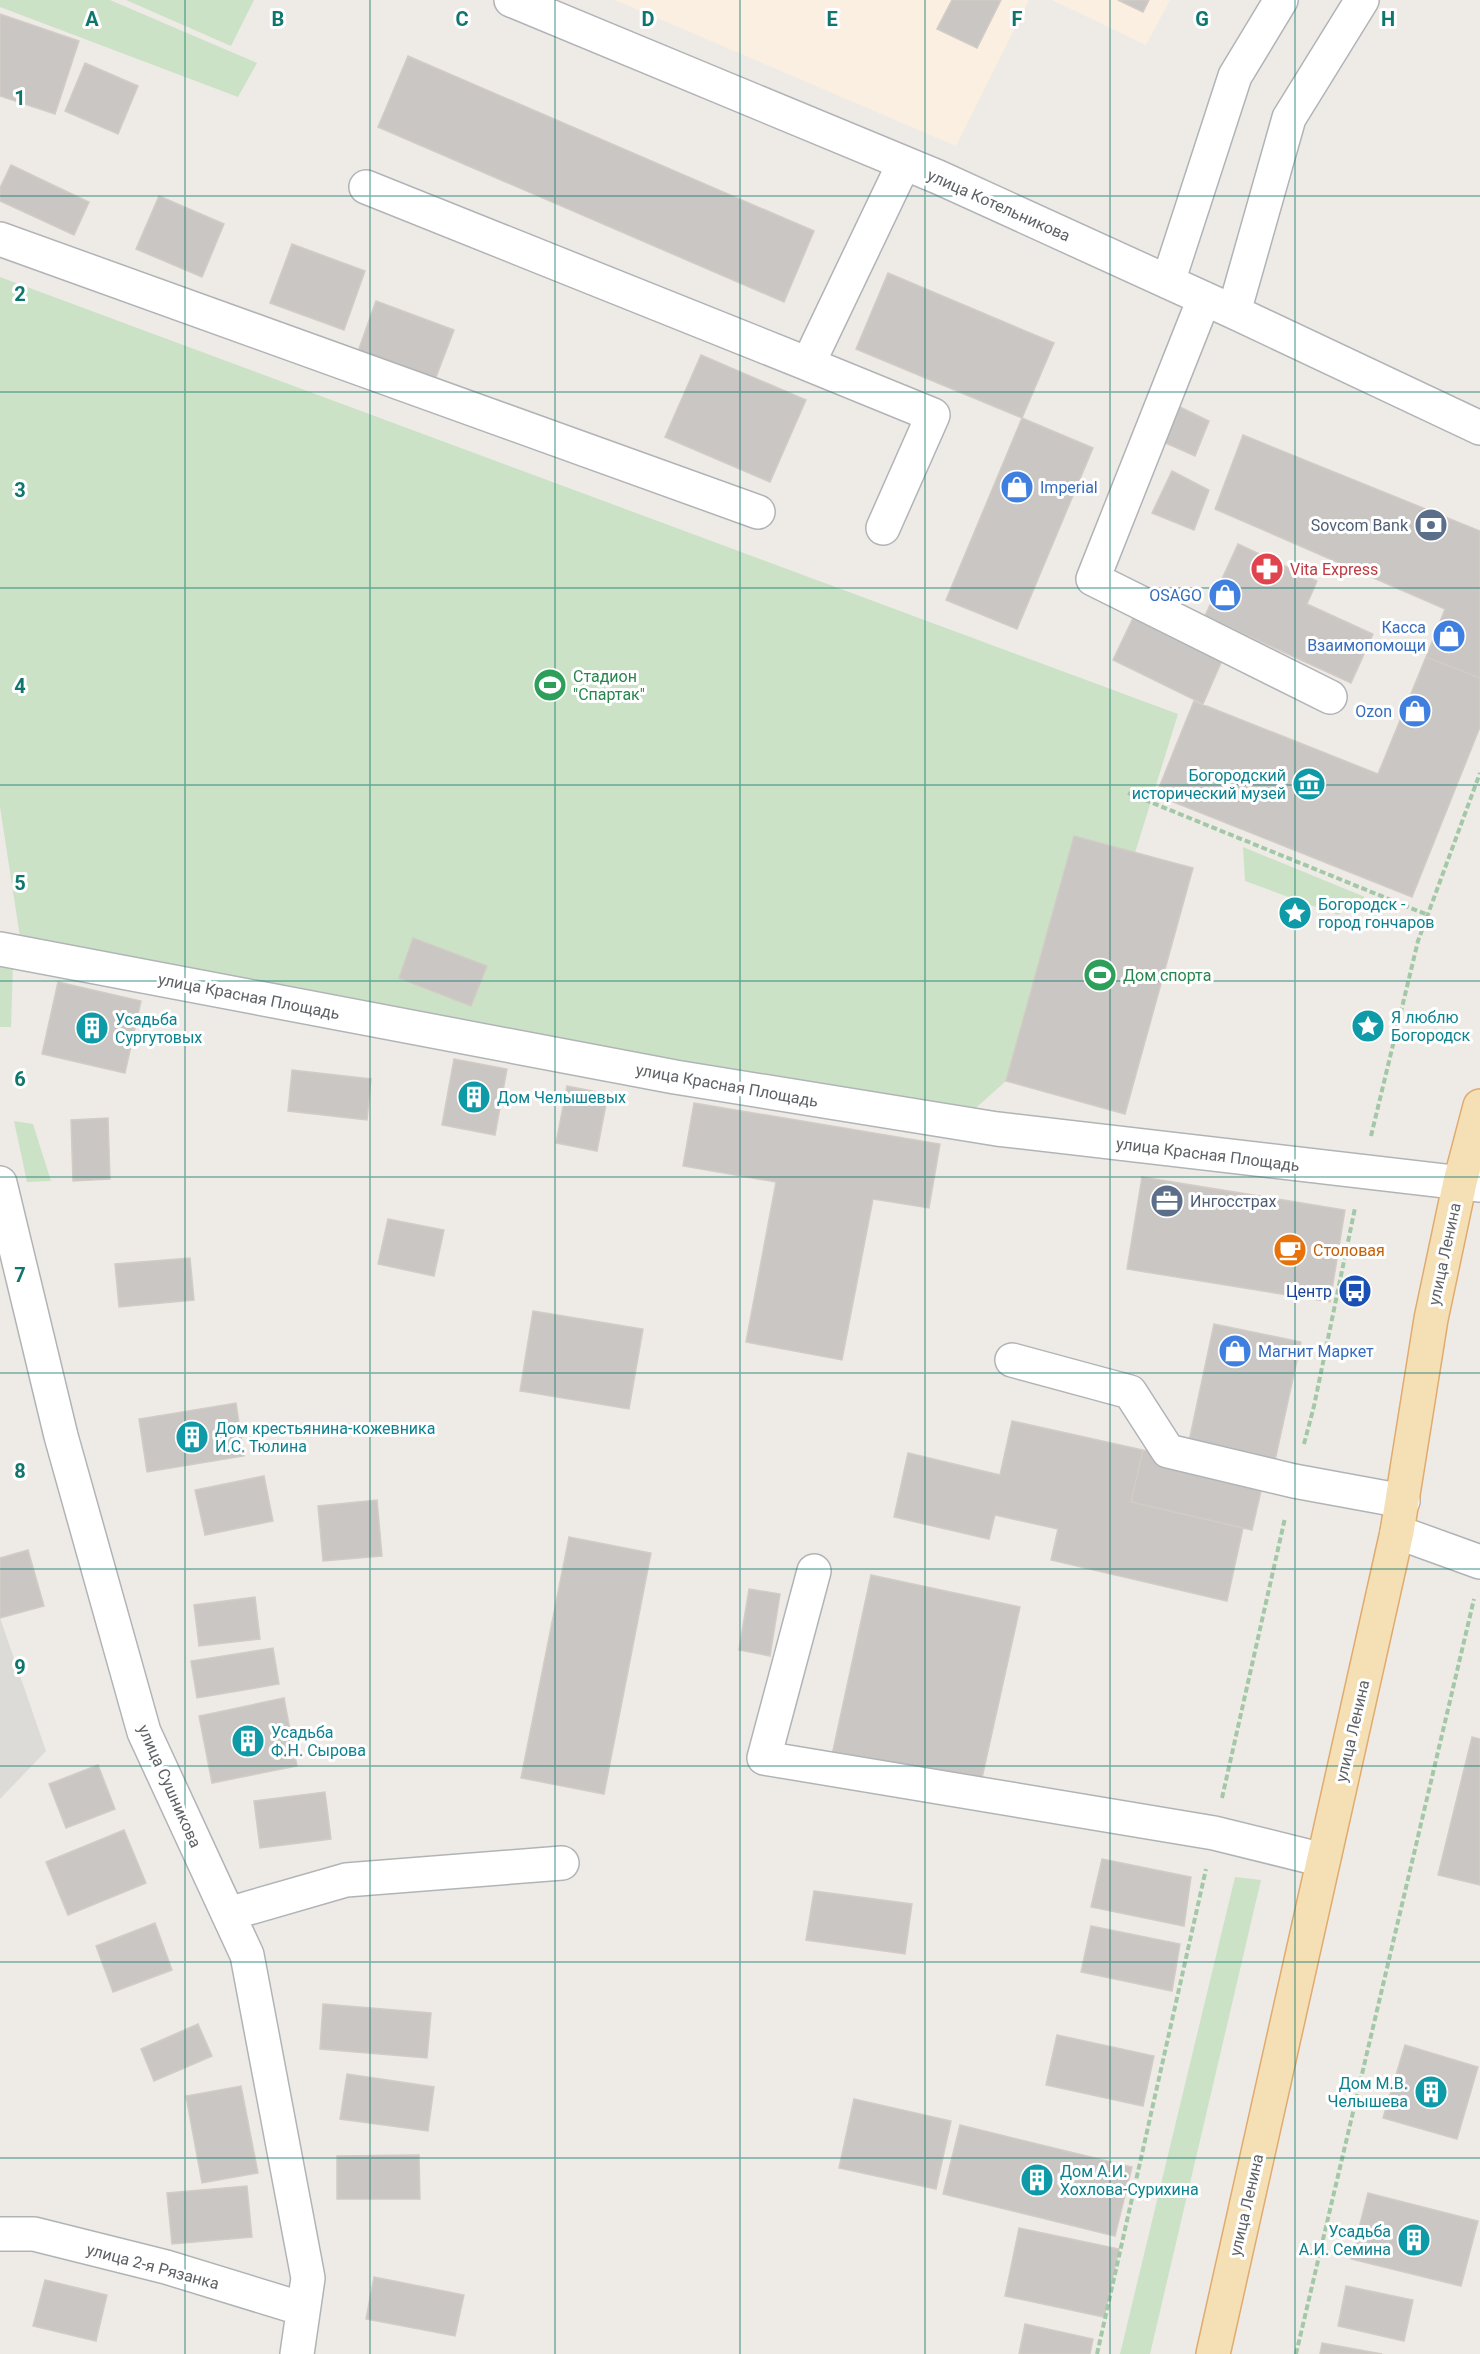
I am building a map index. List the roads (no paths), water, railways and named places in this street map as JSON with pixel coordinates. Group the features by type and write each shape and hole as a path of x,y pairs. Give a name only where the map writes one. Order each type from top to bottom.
{"main road":[{"name":"улица Ленина","path":"1213,2354 1400,1517 1431,1319 1470,1183 1480,1106"}],"street":[{"name":"улица Котельникова","path":"511,0 904,163 1204,298 1480,428"},
{"path":"1168,282 1235,76 1281,0"},
{"path":"1234,312 1289,118 1362,0"},
{"path":"808,364 904,163"},
{"path":"366,187 933,415 883,528"},
{"path":"0,239 758,512"},
{"path":"1204,298 1093,579 1330,697"},
{"name":"улица Красная Площадь","path":"0,950 687,1079 997,1129 1362,1173 1470,1183"},
{"name":"улица Сушникова","path":"0,1183 61,1436 144,1732 247,1955 308,2278 297,2354"},
{"path":"1012,1360 1130,1392 1168,1451 1294,1481 1400,1517 1480,1562"},
{"path":"814,1571 764,1758 1214,1833 1323,1860"},
{"path":"228,1914 346,1880 562,1863"},
{"name":"улица 2-я Рязанка","path":"0,2234 34,2234 166,2267 303,2309"}],"place":[{"name":"Imperial","path":"1017,487"},
{"name":"Sovcom Bank","path":"1431,525"},
{"name":"Vita Express","path":"1267,569"},
{"name":"OSAGO","path":"1225,595"},
{"name":"Касса Взаимопомощи","path":"1449,636"},
{"name":"Стадион \"Спартак\"","path":"550,685"},
{"name":"Ozon","path":"1415,711"},
{"name":"Богородский исторический музей","path":"1309,784"},
{"name":"Богородск - город гончаров","path":"1295,913"},
{"name":"Дом спорта","path":"1100,975"},
{"name":"Я люблю Богородск","path":"1368,1026"},
{"name":"Усадьба Сургутовых","path":"92,1028"},
{"name":"Дом Челышевых","path":"474,1097"},
{"name":"Ингосстрах","path":"1167,1201"},
{"name":"Столовая","path":"1290,1250"},
{"name":"Центр","path":"1355,1291"},
{"name":"Магнит Маркет","path":"1235,1351"},
{"name":"Дом крестьянина-кожевника И.С. Тюлина","path":"192,1437"},
{"name":"Усадьба Ф.Н. Сырова","path":"248,1741"},
{"name":"Дом М.В. Челышева","path":"1431,2092"},
{"name":"Дом А.И. Хохлова-Сурихина","path":"1037,2180"},
{"name":"Усадьба А.И. Семина","path":"1414,2240"}]}
